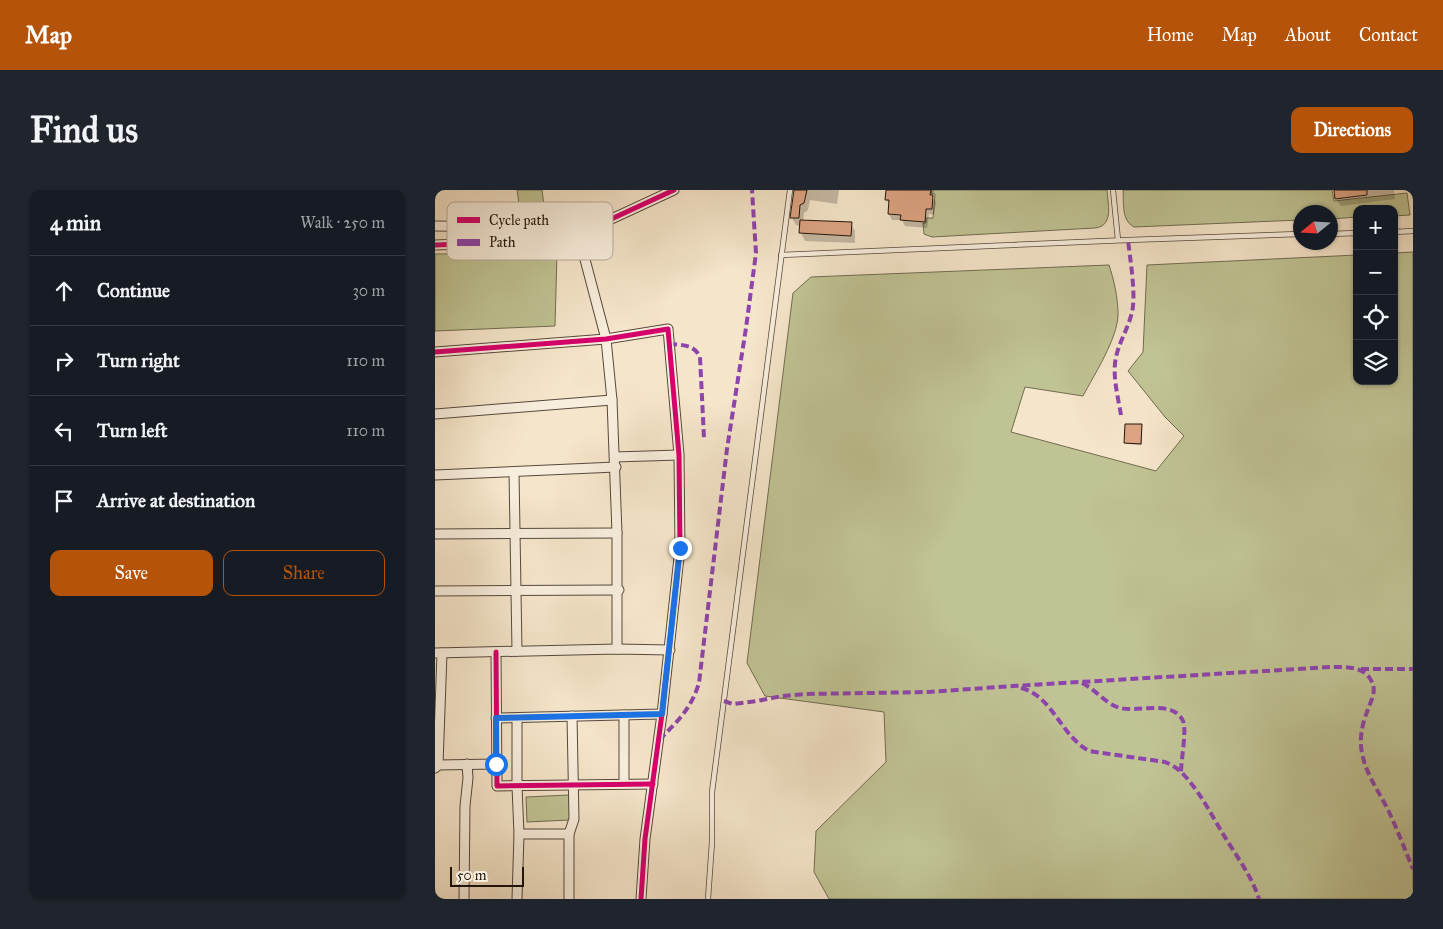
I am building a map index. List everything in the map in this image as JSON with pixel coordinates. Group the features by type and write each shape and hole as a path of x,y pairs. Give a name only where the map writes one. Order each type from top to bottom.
{"street":[{"path":"613,217 674,190"},
{"path":"585,260 606,339 612,400 616,467 619,590 617,649"},
{"path":"435,352 606,339 668,329 679,455 680,548 670,650 645,839 641,899"},
{"path":"435,414 612,400"},
{"path":"615,457 679,455"},
{"path":"435,475 616,467"},
{"path":"514,472 517,651"},
{"path":"435,534 617,533"},
{"path":"435,591 619,590"},
{"path":"496,764 437,766 439,653 617,649 670,650"},
{"path":"496,652 497,786 653,784"},
{"path":"496,718 662,714"},
{"path":"623,784 624,715"},
{"path":"569,899 569,834 574,819 572,716"},
{"path":"517,718 519,834 517,899"},
{"path":"464,899 467,764"},
{"path":"519,834 569,834"}],"lane":[{"path":"708,899 712,842 712,792 790,190"},
{"path":"1113,190 1118,240"},
{"path":"1398,232 1413,231"},
{"path":"1338,234 1353,233"},
{"path":"781,255 1293,234"}],"green space":[{"path":"517,190 542,190 544,202 519,202"},
{"path":"932,190 1107,190 1109,214 1105,223 1095,228 932,237 924,234 923,223 926,223 926,218 933,218 935,194 931,193"},
{"path":"1123,190 1332,190 1334,201 1407,193 1410,215 1398,216 1398,205 1353,205 1353,217 1338,218 1338,205 1293,205 1293,220 1134,227 1127,220 1123,206"},
{"path":"1413,252 1413,899 829,899 814,872 816,831 886,762 884,712 765,696 747,663 793,293 811,277 1109,265 1116,295 1117,324 1105,356 1083,396 1025,387 1011,432 1156,471 1184,436 1165,417 1128,371 1143,352 1147,265 1353,255 1353,385 1398,385 1398,253"},
{"path":"435,254 447,254 447,260 557,260 555,326 435,331"},
{"path":"569,795 570,820 527,822 526,797"}],"building":[{"path":"794,190 807,190 804,203 800,205 799,218 790,218"},
{"path":"886,190 931,190 930,195 933,195 932,209 926,209 925,222 900,220 901,215 888,214 889,200 885,200"},
{"path":"1334,190 1367,190 1367,195 1335,199"},
{"path":"800,220 852,222 851,236 799,233"},
{"path":"1125,424 1142,424 1141,444 1124,443"}],"marked path":[{"path":"659,740 688,707 699,683 727,449 756,253 752,190"},
{"path":"1121,415 1116,386 1115,364 1133,306 1133,282 1128,240"},
{"path":"669,344 691,347 700,357 704,438"},
{"path":"724,701 733,704 807,694 928,692 1332,667 1355,668 1369,677 1374,690 1361,732 1361,748 1364,761 1392,819 1413,869"},
{"path":"1361,669 1413,669"},
{"path":"1082,683 1117,707 1125,709 1162,708 1178,714 1184,725 1181,772"},
{"path":"1021,688 1032,692 1041,699 1071,736 1089,751 1165,762 1180,771 1205,803 1248,874 1259,899"}],"cycle path":[{"path":"613,218 674,190"},
{"path":"435,245 447,245"},
{"path":"435,352 606,339 668,329 679,455 680,548 662,714 645,839 641,899"},
{"path":"496,652 497,786 653,784"}],"route":[{"path":"496,764 496,718 662,714 680,548"}]}
